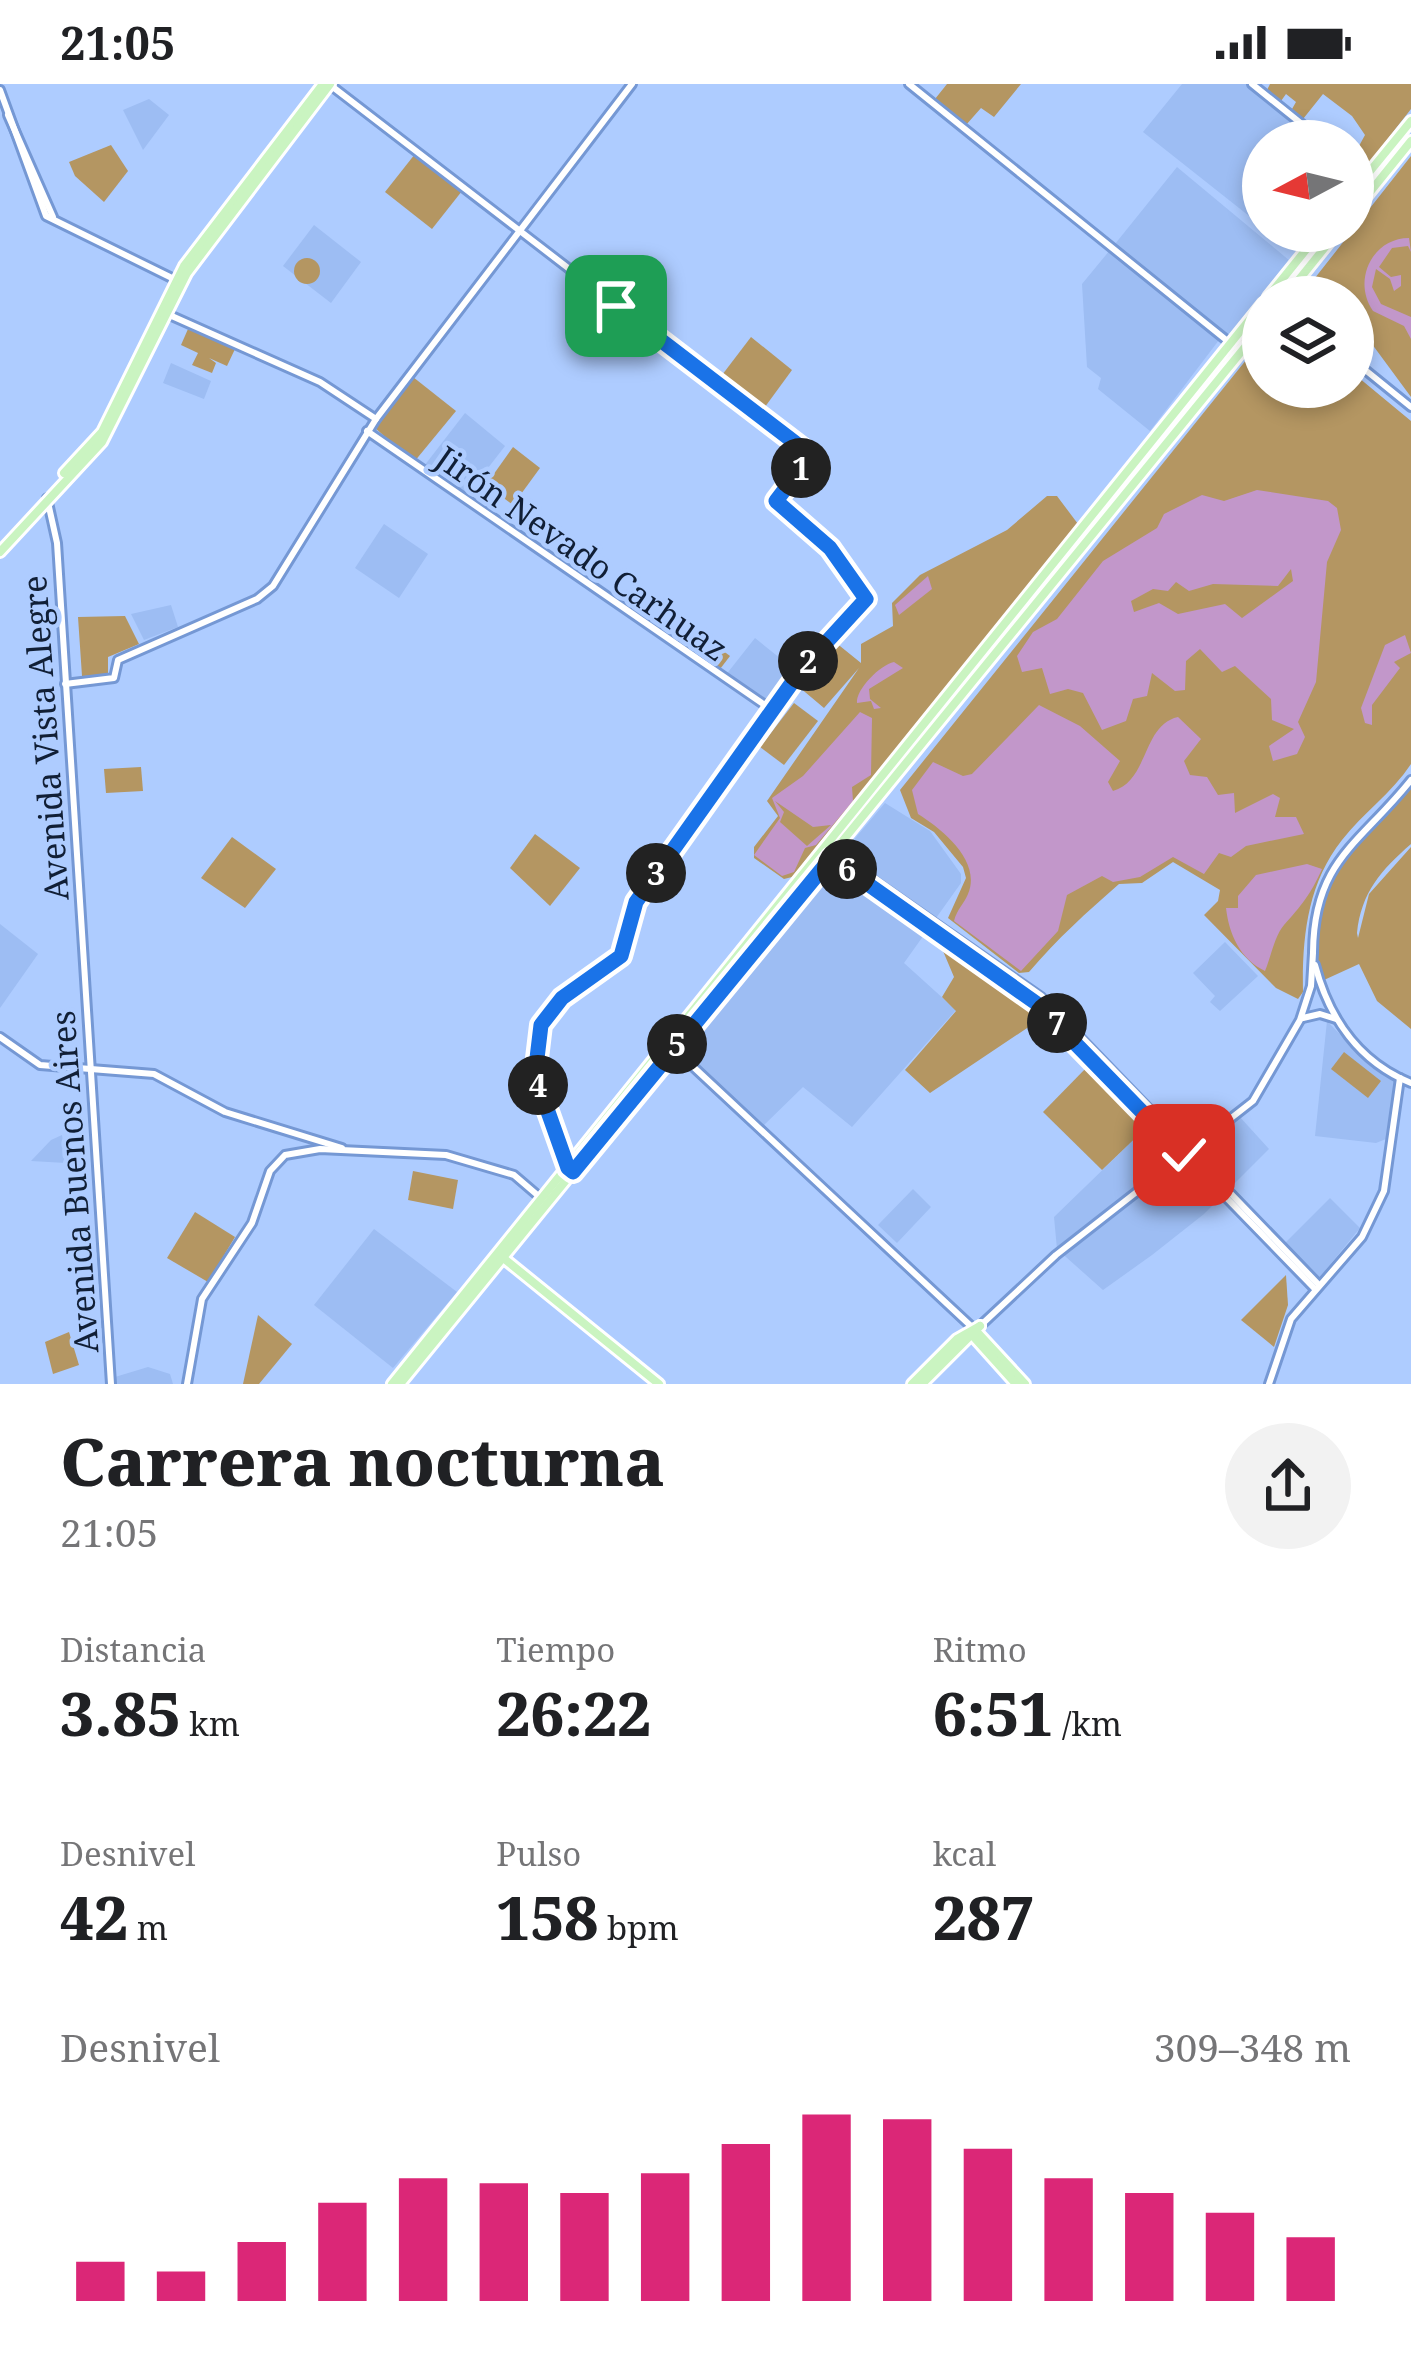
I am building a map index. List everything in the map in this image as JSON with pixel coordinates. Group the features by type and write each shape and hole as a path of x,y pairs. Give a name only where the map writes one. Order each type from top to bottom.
{"main road":[{"path":"0,549 48,505 105,438 178,282 328,84"},
{"path":"1374,166 1411,121"},
{"path":"1374,185 1411,141"},
{"path":"1285,276 1305,252"},
{"path":"1304,276 1322,252"},
{"path":"671,1046 803,873 1242,329"},
{"path":"396,1384 1242,350"},
{"path":"1209,390 1200,386 1211,367"},
{"path":"850,834 859,816 851,813"},
{"path":"803,873 795,886 803,892"},
{"path":"500,1256 570,1170"},
{"path":"500,1256 657,1384"},
{"path":"912,1384 973,1329"},
{"path":"922,1384 973,1329"},
{"path":"973,1329 1020,1384"}],"street":[{"path":"328,84 811,455 776,501 830,548 866,599 828,634 636,902 621,956 562,998 541,1025 535,1075 570,1170"},
{"path":"64,684 114,678 118,660 257,599 306,536 376,419 632,84"},
{"path":"909,84 1230,344"},
{"path":"1252,84 1297,120"},
{"path":"0,90 3,117 43,211 178,282"},
{"path":"163,312 320,382 376,419"},
{"path":"1374,377 1411,407"},
{"name":"Jirón Nevado Carhuaz","path":"368,431 772,710"},
{"name":"Avenida Vista Alegre","path":"48,505 86,978"},
{"path":"671,1046 973,1329 1056,1255 1253,1101 1300,1020 1311,986 1315,913 1331,868 1411,780"},
{"path":"832,856 1030,987 1317,1287"},
{"path":"1313,953 1336,1019 1360,1049 1411,1083"},
{"name":"Avenida Buenos Aires","path":"86,978 111,1384"},
{"path":"1300,1020 1317,1014 1336,1019"},
{"path":"0,1037 40,1065 154,1074 225,1112 345,1150"},
{"path":"1269,1384 1292,1319 1362,1237 1384,1191 1400,1078"},
{"path":"187,1384 202,1299 252,1222 270,1171 293,1152 446,1154 514,1174 542,1199"}],"shaded area":[{"path":"947,84 1021,84 994,117 981,108 966,125 935,99"},
{"path":"1182,84 1248,84 1291,120 1242,120 1242,210 1143,132"},
{"path":"1270,84 1411,84 1411,109 1374,156 1374,120 1355,120 1323,94 1303,119 1292,109 1296,102 1286,94 1281,101 1267,90"},
{"path":"149,99 169,115 143,150 123,110"},
{"path":"111,145 128,171 104,202 75,176 69,162"},
{"path":"415,154 462,191 432,229 385,192"},
{"path":"1411,156 1411,397 1374,347 1374,276 1317,276 1335,252 1374,252 1374,203"},
{"path":"1177,167 1242,221 1242,252 1279,252 1290,261 1278,276 1242,276 1242,320 1228,337 1115,244"},
{"path":"314,225 361,262 331,303 283,266"},
{"path":"1409,238 1411,252 1408,246 1392,248 1379,267 1391,277 1401,275 1401,286 1394,291 1390,279 1376,269 1374,278 1365,275 1376,253"},
{"path":"1110,250 1219,340 1150,431 1098,389 1101,378 1087,367 1082,284"},
{"path":"307,258 317,261 317,281 307,284 297,281 294,271 297,261"},
{"path":"1374,291 1381,304 1411,317 1411,339 1404,326 1374,311"},
{"path":"188,329 235,349 227,366 209,358 216,363 212,373 192,365 198,353 181,345"},
{"path":"1242,332 1242,344 677,1041 674,1038"},
{"path":"751,337 792,370 762,411 719,379"},
{"path":"171,363 211,381 204,399 163,383"},
{"path":"1242,365 1242,408 1374,408 1374,390 1411,421 1411,764 1342,840 1321,875 1309,913 1303,992 1298,999 1276,988 1204,915 1218,901 1220,890 1173,862 1142,883 1119,884 1029,972 1019,973 948,918 966,878 963,867 934,832 911,818 900,790"},
{"path":"413,377 456,411 414,462 375,428"},
{"path":"465,413 505,446 464,499 421,470"},
{"path":"513,447 540,468 513,505 486,485"},
{"path":"1257,490 1328,501 1337,508 1341,530 1327,562 1316,682 1298,722 1305,737 1297,754 1273,761 1269,746 1294,729 1272,720 1271,699 1235,666 1222,672 1200,649 1186,661 1185,690 1175,691 1152,673 1147,696 1133,699 1126,721 1102,730 1083,693 1068,689 1050,694 1042,668 1022,672 1017,656 1033,632 1057,619 1103,561 1157,528 1164,514 1202,495 1224,501","holes":["1291,569 1293,581 1242,618 1225,604 1178,614 1159,603 1134,612 1131,601 1153,589 1168,591 1176,582 1189,591 1213,584 1278,586"]},
{"path":"1047,496 1057,496 1078,524 792,877 784,879 754,858 754,847 778,816 767,801 859,668 824,708 799,687 835,642 861,663 861,644 893,626 892,603 920,575 1007,530"},
{"path":"384,524 428,554 399,598 355,568"},
{"path":"928,576 932,589 899,615 895,605"},
{"path":"171,605 178,627 144,640 131,614"},
{"path":"125,616 139,644 108,657 108,675 82,676 78,617"},
{"path":"690,626 730,656 717,673 677,643"},
{"path":"1405,635 1411,653 1394,662 1400,668 1372,705 1372,725 1365,723 1361,708 1385,645"},
{"path":"755,638 796,671 770,705 725,676"},
{"path":"894,662 903,668 869,689 870,699 881,708 874,709 871,701 857,703 870,678"},
{"path":"794,703 818,721 784,765 760,747"},
{"path":"1039,705 1080,726 1120,761 1108,782 1113,791 1133,776 1158,731 1178,717 1201,739 1184,761 1190,775 1207,777 1218,795 1234,793 1235,813 1273,794 1280,798 1275,817 1296,817 1304,834 1246,846 1231,857 1219,853 1204,874 1173,857 1140,877 1113,882 1102,876 1067,895 1058,931 1021,971 954,921 968,894 969,870 948,837 918,814 912,790 933,762 963,776 972,774"},
{"path":"860,712 872,718 871,775 852,787 853,801 816,845 805,848 794,872 782,876 754,855 780,818 772,798 803,776","holes":["775,801 813,827 831,825 807,846 780,822 784,812"]},
{"path":"141,767 143,791 106,793 104,769"},
{"path":"1411,785 1411,844 1374,883 1363,906 1357,933 1358,938 1369,894 1411,847 1411,1029 1377,1001 1359,964 1324,980 1315,951 1315,923 1335,872"},
{"path":"885,803 930,831 961,874 961,883 904,963 956,1010 852,1127 803,1087 762,1127 677,1048"},
{"path":"535,834 580,868 550,906 510,868"},
{"path":"232,837 276,869 245,908 201,878"},
{"path":"1307,864 1322,869 1281,930 1265,971 1237,945 1226,908 1238,908 1238,896 1256,875"},
{"path":"0,924 38,954 0,1008"},
{"path":"1225,942 1258,976 1220,1011 1210,1002 1215,996 1193,973"},
{"path":"943,951 1042,1018 930,1093 905,1070 956,1011 942,997 954,977"},
{"path":"1327,1021 1368,1063 1395,1081 1386,1139 1376,1143 1315,1136"},
{"path":"1344,1052 1381,1081 1368,1098 1331,1069"},
{"path":"1088,1066 1149,1125 1102,1170 1043,1112"},
{"path":"1239,1116 1269,1149 1204,1214 1152,1255 1103,1290 1057,1249 1054,1217 1149,1125 1184,1160"},
{"path":"62,1135 66,1163 31,1161 51,1140"},
{"path":"413,1171 458,1180 453,1209 408,1200"},
{"path":"913,1189 931,1207 897,1243 878,1225"},
{"path":"1330,1198 1360,1228 1319,1278 1285,1243"},
{"path":"195,1212 235,1237 208,1282 167,1258"},
{"path":"374,1229 457,1292 393,1368 314,1305"},
{"path":"1286,1275 1288,1305 1274,1347 1241,1320"},
{"path":"258,1315 292,1344 259,1384 243,1384"},
{"path":"69,1332 79,1365 53,1374 45,1342"},
{"path":"148,1367 170,1374 173,1384 114,1384 115,1377"}],"route":[{"path":"616,306 811,455 776,501 830,548 866,599 828,634 636,902 621,956 562,998 541,1025 535,1075 568,1168 573,1172 831,858 1036,1003 1184,1155"}]}
